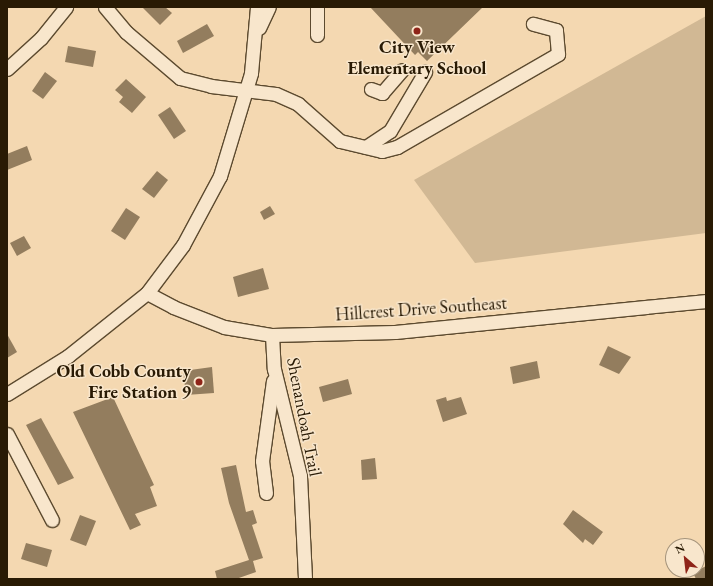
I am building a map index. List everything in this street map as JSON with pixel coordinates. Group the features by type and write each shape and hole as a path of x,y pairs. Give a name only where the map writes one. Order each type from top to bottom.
{"street":[{"path":"7,69 41,38 66,7"},
{"path":"105,7 126,32 180,78 211,86 246,88 276,94 298,104 340,141 382,151 397,148 558,54 556,30 533,24"},
{"path":"7,394 68,356 146,293 183,245 220,176 246,88 256,33 257,7"},
{"path":"256,33 268,7"},
{"path":"317,7 317,35"},
{"path":"371,89 382,93 402,70"},
{"path":"366,147 390,131 425,72"},
{"name":"Hillcrest Drive Southeast","path":"146,293 173,307 224,327 272,335 395,332 706,301"},
{"name":"Shenandoah Trail","path":"272,335 274,369 300,476 305,579"},
{"path":"266,493 262,461 274,369"},
{"path":"7,434 52,520"}],"shaded area":[{"path":"706,16 706,233 475,263 414,180"}],"building":[{"path":"142,7 165,7 172,13 160,25"},
{"name":"City View Elementary School","path":"370,7 483,7 427,61 418,52 415,55"},
{"path":"207,24 214,36 183,53 177,41"},
{"path":"68,46 96,51 93,67 65,62"},
{"path":"45,72 57,81 43,99 32,91"},
{"path":"126,79 146,97 132,113 119,102 123,97 115,90"},
{"path":"170,107 186,131 174,139 158,115"},
{"path":"27,146 32,160 7,170 7,154"},
{"path":"157,171 168,180 154,198 142,189"},
{"path":"270,206 275,214 264,220 260,212"},
{"path":"126,208 140,217 125,240 111,231"},
{"path":"24,236 31,248 17,256 10,243"},
{"path":"263,268 269,289 238,297 233,277"},
{"path":"7,334 17,352 7,358"},
{"path":"608,346 631,357 619,374 599,365"},
{"path":"537,361 540,378 513,384 510,367"},
{"name":"Old Cobb County Fire Station 9","path":"212,367 214,393 186,395 183,371"},
{"path":"348,379 352,394 323,402 319,387"},
{"path":"113,397 154,485 150,487 157,506 135,514 141,525 130,530 73,412"},
{"path":"446,397 447,401 461,397 467,414 443,422 436,400"},
{"path":"41,418 74,478 58,485 26,425"},
{"path":"375,458 377,479 362,480 361,460"},
{"path":"236,465 246,512 253,510 257,523 252,525 263,558 253,561 256,572 236,579 217,579 215,571 249,560 229,503 221,468"},
{"path":"573,510 603,532 593,545 585,539 583,543 563,524"},
{"path":"80,515 96,521 86,546 70,540"},
{"path":"26,543 52,550 47,567 21,559"},
{"path":"705,567 706,579 696,579 705,578"}],"place":[{"name":"City View Elementary School","path":"417,31"},
{"name":"Old Cobb County Fire Station 9","path":"199,382"}]}
